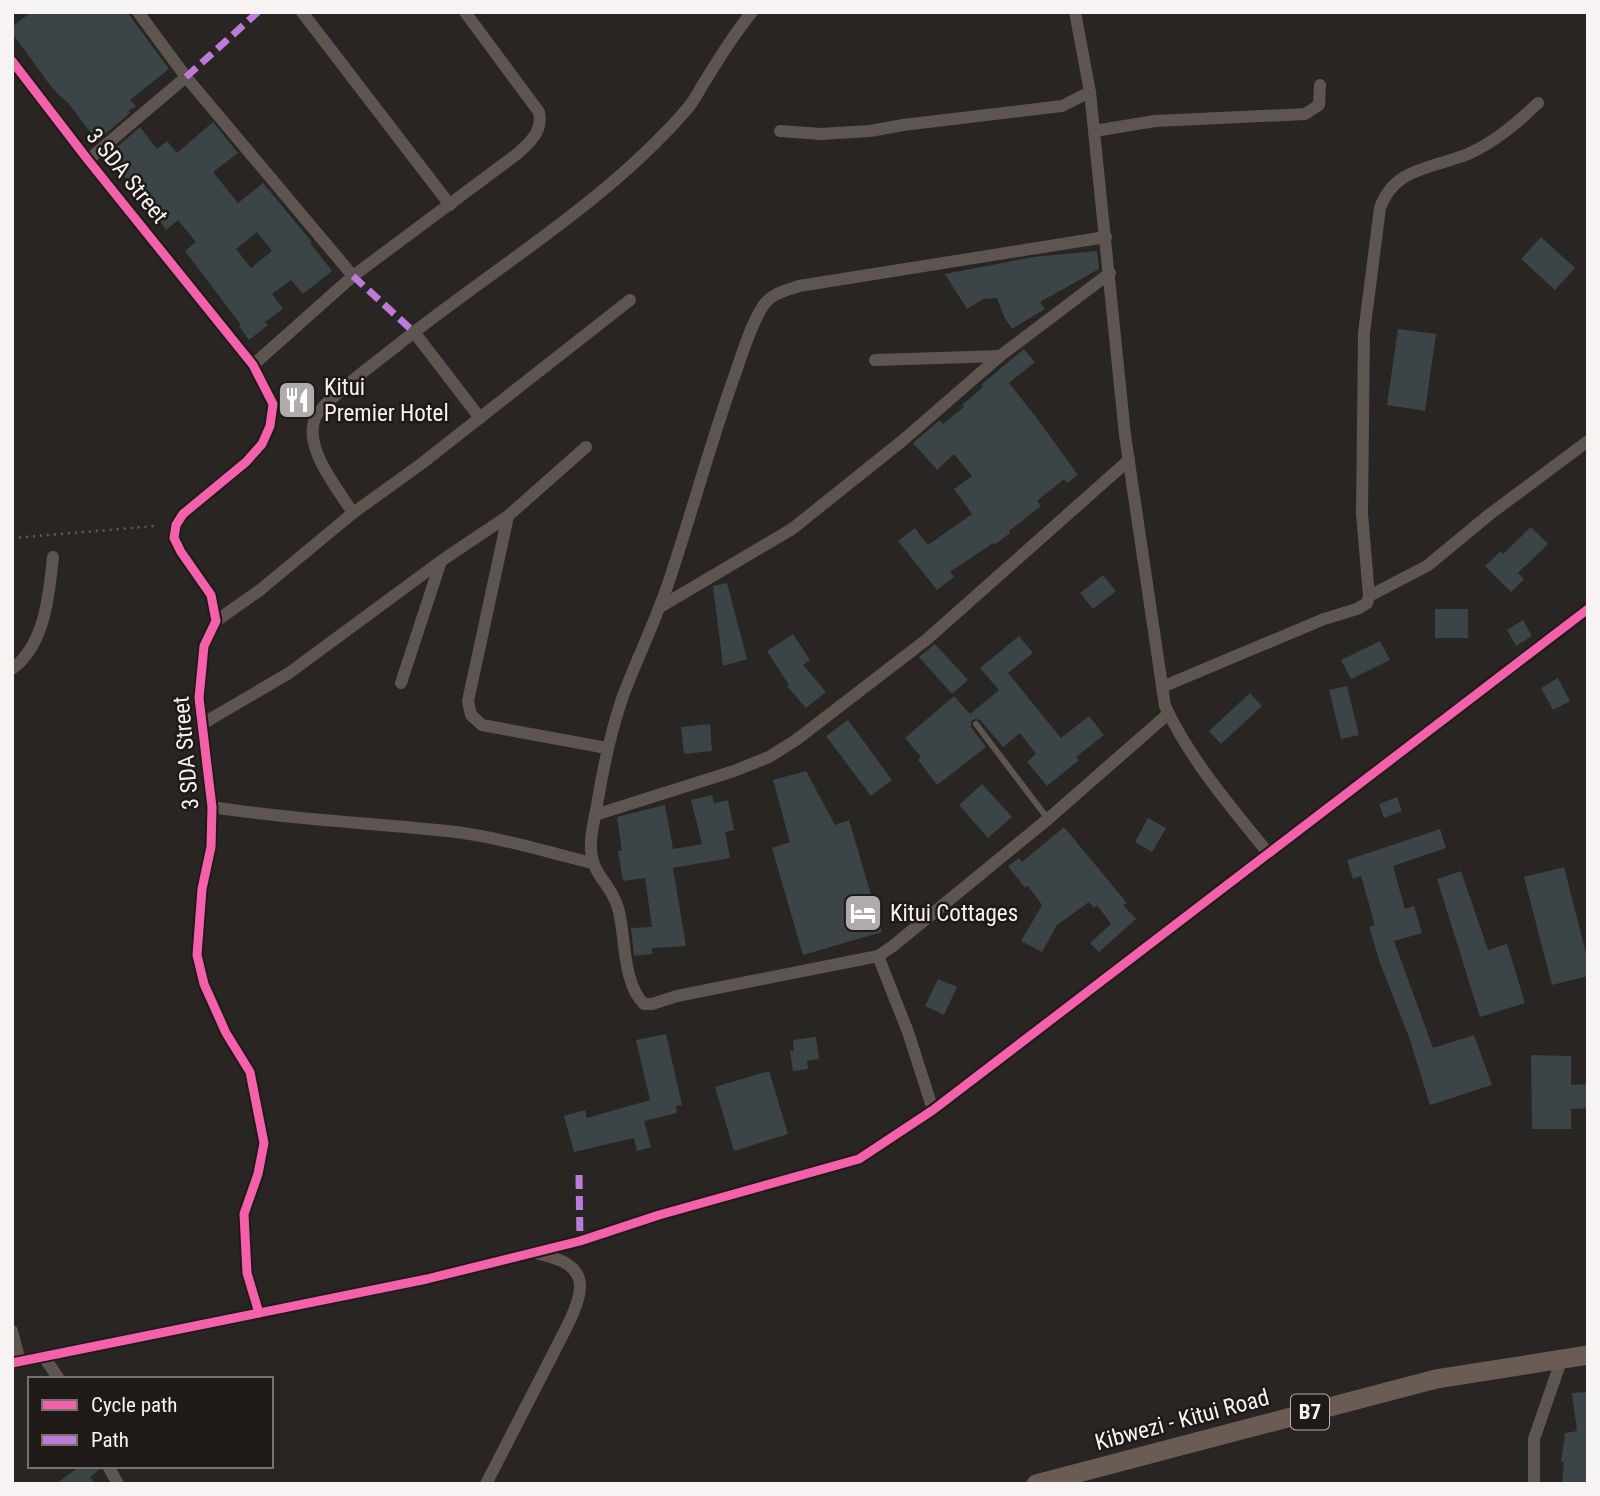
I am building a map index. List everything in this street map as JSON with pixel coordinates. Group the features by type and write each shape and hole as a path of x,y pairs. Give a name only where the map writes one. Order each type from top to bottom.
{"main road":[{"name":"Kibwezi - Kitui Road","path":"1036,1484 1436,1379 1588,1355"}],"street":[{"path":"138,12 186,77 353,276"},
{"path":"302,12 450,205"},
{"path":"253,365 353,276 525,147 539,130 541,121 533,103 465,12"},
{"path":"353,513 319,459 313,435 315,417 337,393 414,332 526,250 629,167 688,108 752,12"},
{"path":"1075,12 1090,92 1129,460 1168,714 1180,738 1207,777 1269,854"},
{"name":"3 SDA Street","path":"12,61 253,365 273,404 270,426 262,444 246,462 183,513 176,525 174,538 211,595 216,621 204,646 199,698 212,807 211,847 202,889 197,955 204,984 220,1021 250,1072 264,1143 258,1174 244,1214 247,1273 259,1313"},
{"path":"88,160 186,77"},
{"path":"1094,131 1154,121 1306,114 1319,105 1320,85"},
{"path":"780,131 821,134 870,131 1062,106 1090,92"},
{"path":"1162,687 1367,603 1369,596 1362,513 1364,333 1380,208 1385,194 1394,184 1416,170 1468,154 1508,131 1538,103"},
{"path":"1106,237 799,286 775,293 763,307 742,354 660,607 623,696 607,748 591,840 592,863 619,909 632,984 638,998 644,1004 652,1004 677,996 878,956 1048,819 1168,714"},
{"path":"660,607 793,529 902,441 1000,356 1110,273"},
{"path":"216,621 260,590 353,513 480,418 630,300"},
{"path":"414,332 480,418"},
{"path":"875,360 1000,356"},
{"path":"1369,596 1427,566 1490,514 1588,441"},
{"path":"202,724 289,673 441,561 508,516 586,447"},
{"path":"595,815 734,771 769,757 796,740 926,640 1129,460"},
{"path":"508,516 468,701 471,715 482,725 607,748"},
{"path":"12,669 28,654 42,623 53,557"},
{"path":"401,683 441,561"},
{"path":"12,1331 16,1362 195,1328 427,1279 580,1241 659,1215 859,1159 933,1111 1588,610"},
{"path":"212,807 261,815 458,832 592,863"},
{"path":"878,956 908,1032 933,1111"},
{"path":"486,1484 565,1330 580,1285 576,1272 566,1262 531,1252"},
{"path":"44,1357 58,1377"},
{"path":"1534,1484 1534,1439 1561,1361"},
{"path":"109,1468 118,1484"}],"lane":[{"path":"976,724 1048,819"}],"path":[{"path":"12,538 155,526"}],"building":[{"path":"31,12 127,12 169,69 130,100 136,106 97,141 69,104 53,89 12,33 12,27"},
{"path":"213,122 238,153 213,172 238,203 263,183 312,242 310,243 332,271 303,294 291,280 272,294 283,309 265,322 268,325 249,340 239,326 241,325 185,251 196,242 178,220 166,230 133,182 130,184 108,155 140,127 157,149 167,141 177,153","holes":["257,232 272,251 251,268 236,249"]},
{"path":"1541,237 1575,268 1555,290 1521,259"},
{"path":"1097,251 1099,269 1040,302 1045,309 1012,329 997,298 983,299 967,309 945,274 1033,257"},
{"path":"1398,329 1436,334 1425,411 1387,405"},
{"path":"1024,349 1035,362 1009,383 1078,475 1067,483 1064,479 1037,501 1041,506 994,545 993,543 950,572 954,577 937,590 898,541 915,528 928,545 972,514 954,489 972,476 954,454 937,470 913,443 940,420 943,424 964,407 962,405 983,387 981,385"},
{"path":"1531,527 1548,544 1518,573 1524,579 1511,592 1485,566 1501,551 1503,554"},
{"path":"1103,575 1116,591 1093,609 1080,593"},
{"path":"727,583 747,659 723,666 713,586"},
{"path":"1435,609 1468,609 1468,638 1435,638"},
{"path":"1523,620 1532,636 1516,646 1507,630"},
{"path":"793,634 810,660 803,665 826,692 806,708 787,686 789,685 767,651"},
{"path":"1019,636 1033,653 1008,673 1061,738 1089,716 1104,735 1076,757 1079,760 1047,786 1027,762 1036,754 1020,733 1003,747 980,720 975,719 971,721 971,727 986,747 937,785 918,760 921,757 905,738 954,696 970,714 999,690 980,668"},
{"path":"1380,641 1390,660 1351,679 1341,660"},
{"path":"935,644 968,680 952,694 919,657"},
{"path":"1558,678 1570,701 1553,710 1541,688"},
{"path":"1347,686 1359,735 1341,739 1329,690"},
{"path":"1250,693 1262,706 1221,744 1209,731"},
{"path":"848,720 892,780 871,796 826,736"},
{"path":"710,724 712,751 684,754 681,727"},
{"name":"Kitui Cottages","path":"806,771 835,825 849,820 882,932 803,955 772,848 790,842 773,780"},
{"path":"982,784 1012,817 988,838 959,805"},
{"path":"712,795 714,803 728,800 734,830 725,832 730,858 673,868 686,946 652,948 652,954 634,956 631,928 652,927 645,878 623,881 618,851 622,851 617,817 665,805 673,849 702,844 691,800"},
{"path":"1397,797 1402,811 1384,818 1379,804"},
{"path":"1148,818 1166,828 1152,852 1135,842"},
{"path":"1064,827 1127,903 1123,905 1136,919 1099,952 1090,943 1111,924 1097,905 1094,908 1089,902 1057,925 1042,952 1021,941 1042,905 1008,866 1019,858 1022,862"},
{"path":"1440,829 1446,848 1393,866 1405,909 1414,906 1422,933 1394,941 1433,1048 1474,1035 1492,1085 1430,1105 1409,1037 1369,927 1374,925 1373,918 1361,876 1353,879 1347,860"},
{"path":"1564,867 1588,961 1588,976 1552,985 1524,877"},
{"path":"1461,871 1488,950 1507,944 1525,1003 1480,1017 1437,879"},
{"path":"938,979 957,987 944,1015 925,1006"},
{"path":"666,1034 682,1105 676,1106 677,1113 644,1121 651,1147 637,1151 634,1138 574,1152 564,1116 585,1110 587,1118 650,1100 636,1040"},
{"path":"816,1037 819,1059 807,1061 808,1069 793,1071 790,1051 794,1051 793,1040"},
{"path":"1531,1055 1571,1056 1571,1085 1588,1084 1588,1108 1571,1109 1571,1129 1532,1129"},
{"path":"769,1071 788,1134 734,1151 715,1087"},
{"path":"1588,1392 1588,1484 1562,1484 1564,1462 1561,1462 1565,1433 1577,1431 1572,1393"},
{"path":"77,1468 100,1468 90,1477 95,1484 56,1484"}],"marked path":[{"path":"186,77 258,12"},
{"path":"353,276 414,332"},
{"path":"579,1175 580,1241"}],"cycle path":[{"path":"12,61 253,365 273,404 270,426 262,444 246,462 183,514 176,525 174,538 211,595 216,621 204,646 199,698 212,807 211,847 202,889 197,955 204,984 226,1033 250,1072 264,1143 258,1174 244,1214 247,1273 259,1313"},
{"path":"12,1363 427,1279 580,1241 659,1215 859,1159 933,1110 1588,609"}],"place":[{"name":"Kitui Premier Hotel","path":"297,400"},
{"name":"Kitui Cottages","path":"863,913"}]}
